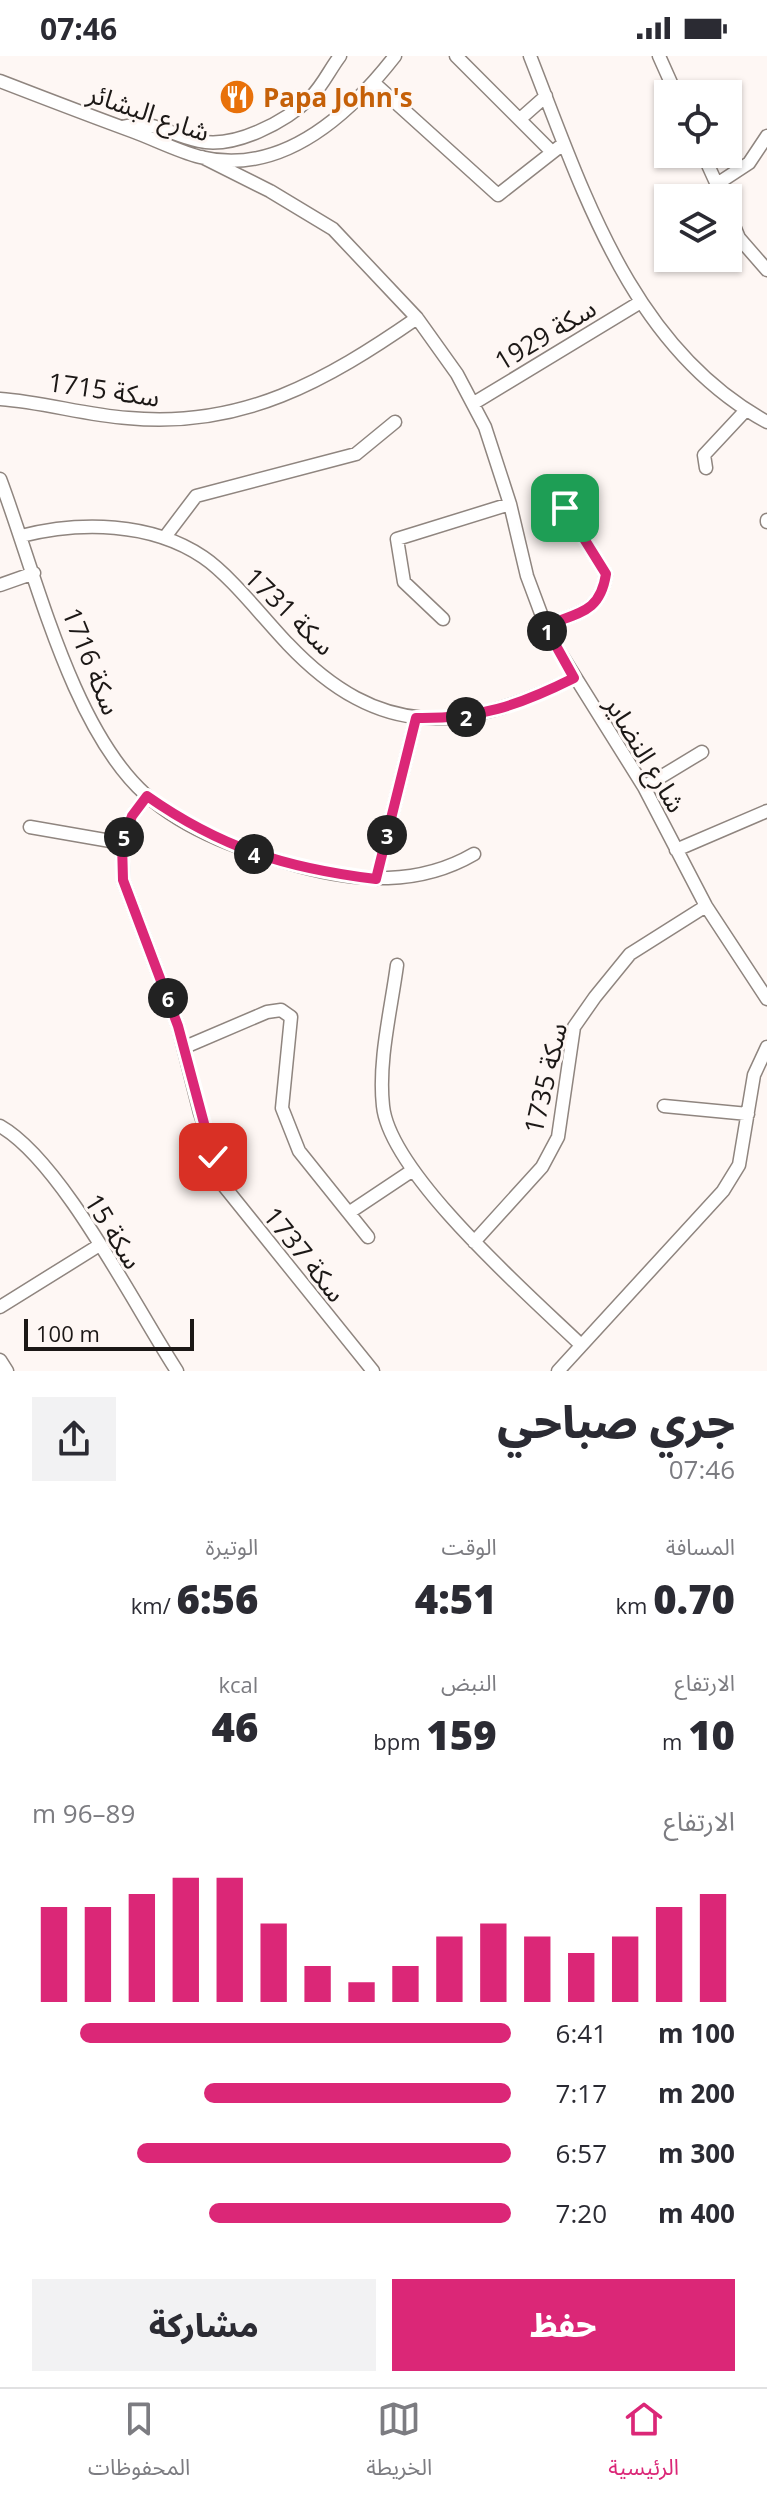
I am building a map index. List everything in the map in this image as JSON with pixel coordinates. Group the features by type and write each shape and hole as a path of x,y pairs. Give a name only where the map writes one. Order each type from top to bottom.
{"street":[{"name":"شارع البشائر","path":"0,81 128,126 202,157 246,160 285,151 328,126 374,83 395,56"},
{"path":"456,56 520,119 558,148"},
{"path":"530,56 546,96 558,148 639,303 683,360 746,410 767,422"},
{"path":"659,56 670,80"},
{"path":"128,126 146,122 201,142 233,141 293,111 310,98 338,58"},
{"path":"374,83 498,195 558,148"},
{"path":"520,119 546,96"},
{"path":"710,168 717,184 749,163 767,136"},
{"path":"261,186 256,176 262,156"},
{"name":"شارع النضاير","path":"202,157 261,186 333,229 417,318 474,403 510,504 527,576 545,626 574,678 644,787 706,906 767,999"},
{"path":"742,241 767,270"},
{"name":"سكة 1929","path":"474,403 639,303"},
{"name":"سكة 1715","path":"0,399 126,418 178,421 232,414 310,386 417,318"},
{"path":"706,468 704,455 746,410"},
{"path":"165,537 196,496 356,454 395,422"},
{"name":"سكة 1716","path":"0,479 79,697 101,740 147,796 200,832 255,854 323,872 376,879 423,876 474,854"},
{"path":"443,619 404,582 397,539 510,504"},
{"path":"545,626 594,605 603,597 606,574 565,508"},
{"name":"سكة 1731","path":"21,536 56,527 100,526 165,537 206,558 297,654 373,707 416,718 484,715 530,700 574,678"},
{"path":"0,585 34,573"},
{"path":"376,879 416,718"},
{"path":"644,787 702,752"},
{"name":"سكة 1737","path":"147,796 132,816 122,843 123,880 185,1047 200,1113 224,1186 373,1371"},
{"path":"676,850 767,811"},
{"path":"30,827 122,843"},
{"name":"سكة 1735","path":"474,1242 542,1167 558,1137 574,1027 630,954 706,906"},
{"path":"397,965 382,1085 383,1110 413,1170 474,1242 581,1345"},
{"path":"185,1047 267,1012 281,1010 291,1017 282,1108 299,1151 368,1237"},
{"path":"558,1371 723,1191 739,1165 754,1075 767,1047"},
{"path":"664,1106 748,1114"},
{"name":"سكة 15","path":"2,1132 36,1155 177,1371"},
{"path":"350,1212 413,1170"},
{"path":"0,1307 98,1246"},
{"path":"0,1360 7,1371"}],"place":[{"name":"Papa John's","path":"237,97"}],"route":[{"path":"213,1157 185,1047 123,880 120,862 122,843 132,816 147,796 200,832 255,854 323,872 376,879 416,718 448,719 484,715 530,700 574,678 545,626 594,605 603,597 606,574 565,508"}]}
